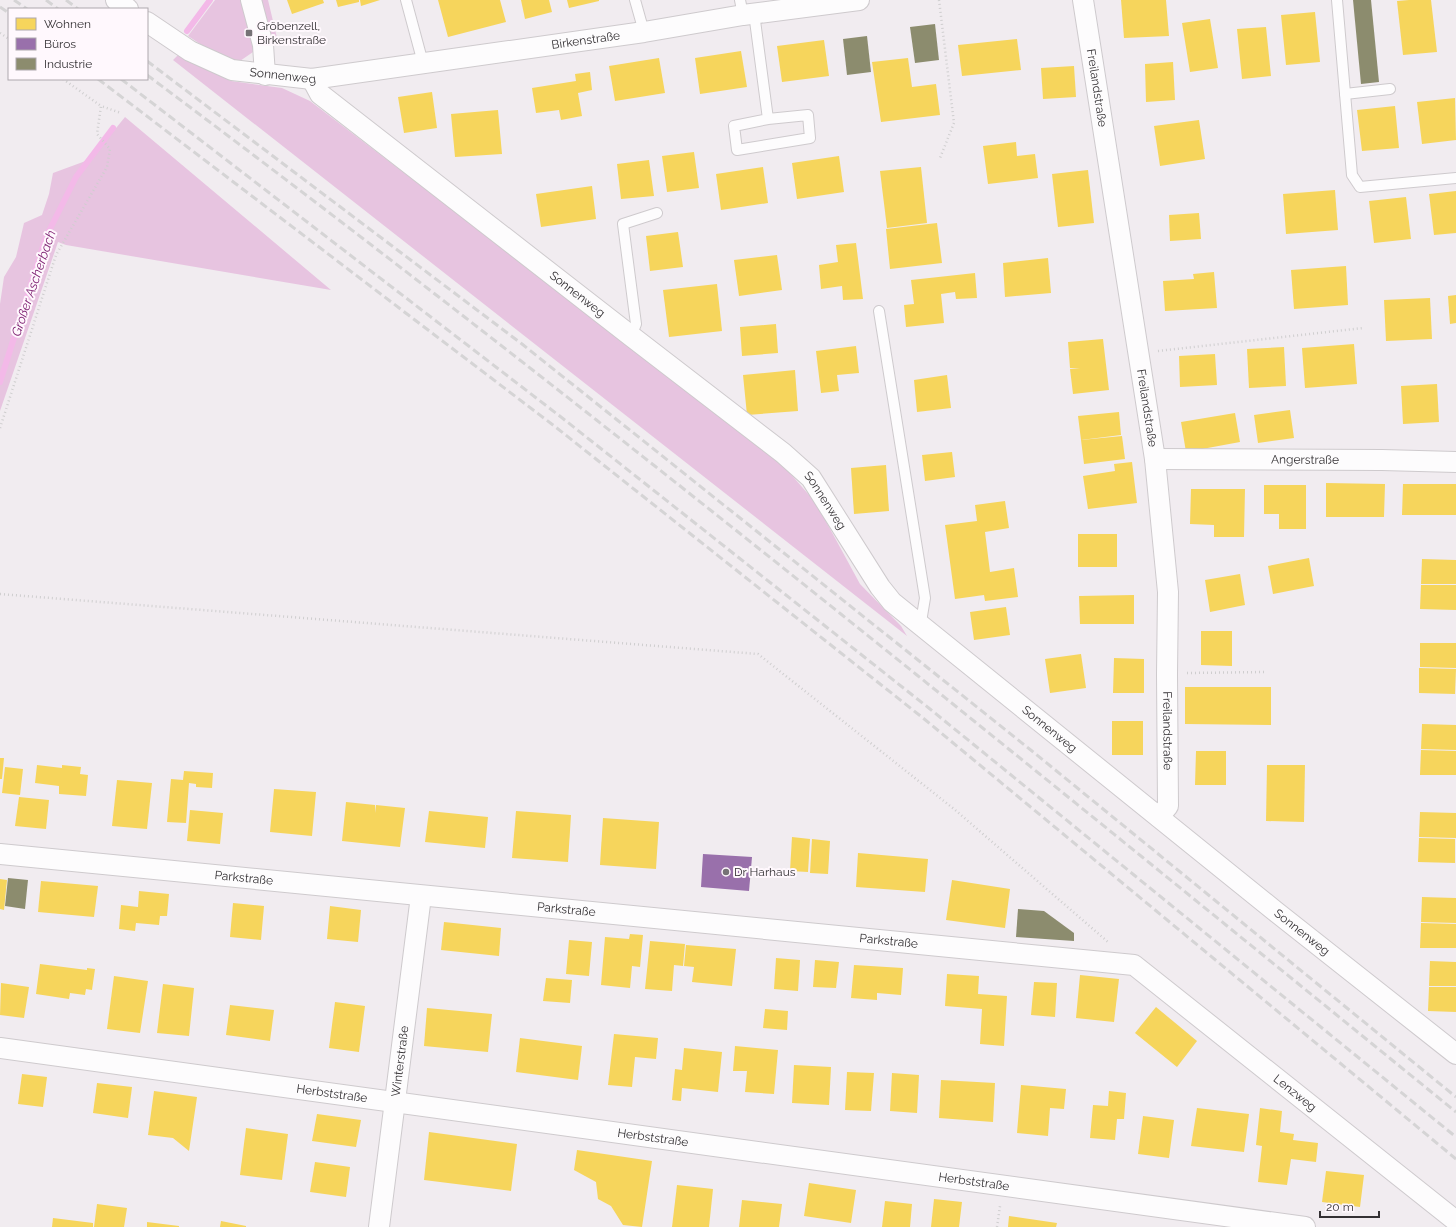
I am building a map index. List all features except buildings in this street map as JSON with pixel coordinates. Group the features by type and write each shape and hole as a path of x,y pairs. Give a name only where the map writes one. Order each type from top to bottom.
{"street":[{"path":"116,0 127,8"},
{"path":"251,0 263,45 265,75"},
{"name":"Birkenstraße","path":"312,79 644,32 746,9 859,0"},
{"name":"Freilandstraße","path":"1083,0 1155,459 1168,592 1168,806 1159,817"},
{"name":"Sonnenweg","path":"148,23 190,51 232,70 265,75 312,79 320,94 783,453 811,478 880,587 892,602 1456,1054"},
{"name":"Angerstraße","path":"1155,459 1382,460 1456,462"},
{"name":"Parkstraße","path":"0,854 1134,965"},
{"name":"Winterstraße","path":"379,1227 421,896"},
{"name":"Lenzweg","path":"1134,965 1456,1221"},
{"name":"Herbststraße","path":"0,1048 1305,1227"}],"lane":[{"path":"406,0 423,63"},
{"path":"635,0 644,32"},
{"path":"1337,0 1352,175 1360,187 1456,178"},
{"path":"746,9 768,119"},
{"path":"1345,94 1390,89"},
{"path":"808,115 810,138 738,150 734,126 768,119 808,115"},
{"path":"631,336 636,324 623,224 657,213"},
{"path":"879,311 925,598 922,616 917,622"}],"path":[{"path":"939,0 954,123 940,158"},
{"path":"64,80 101,106 121,113"},
{"path":"0,428 56,255 107,167 110,149 97,134 101,106"},
{"path":"1138,353 1362,328"},
{"path":"0,594 758,654 954,809 1110,944"},
{"path":"1167,674 1264,672"}],"shaded area":[{"path":"215,0 268,0 278,42 258,40 253,52 240,61 220,57 188,36"},
{"path":"179,54 231,81 282,88 310,101 775,456 816,503 860,584 901,626 907,636 173,60"},
{"path":"125,117 331,290 66,245 58,242 0,411 0,304 4,277 16,257 24,223 42,215 49,194 53,173 91,159"}],"waterway":[{"name":"Großer Ascherbach","path":"187,31 210,0"},
{"name":"Großer Ascherbach","path":"0,382 46,237 76,177 113,128"}],"railway":[{"path":"14,0 26,8"},
{"path":"46,0 57,8"},
{"path":"66,0 77,8"},
{"path":"0,7 8,12"},
{"path":"148,62 522,344 1032,751 1456,1097"},
{"path":"148,76 479,328 643,457 970,717 1456,1112"},
{"path":"99,80 553,425 923,718 1456,1159"},
{"path":"122,80 561,417 930,709 1456,1137"}],"place":[{"name":"Gröbenzell, Birkenstraße","path":"249,33"},
{"name":"Dr Harhaus","path":"726,872"}]}
